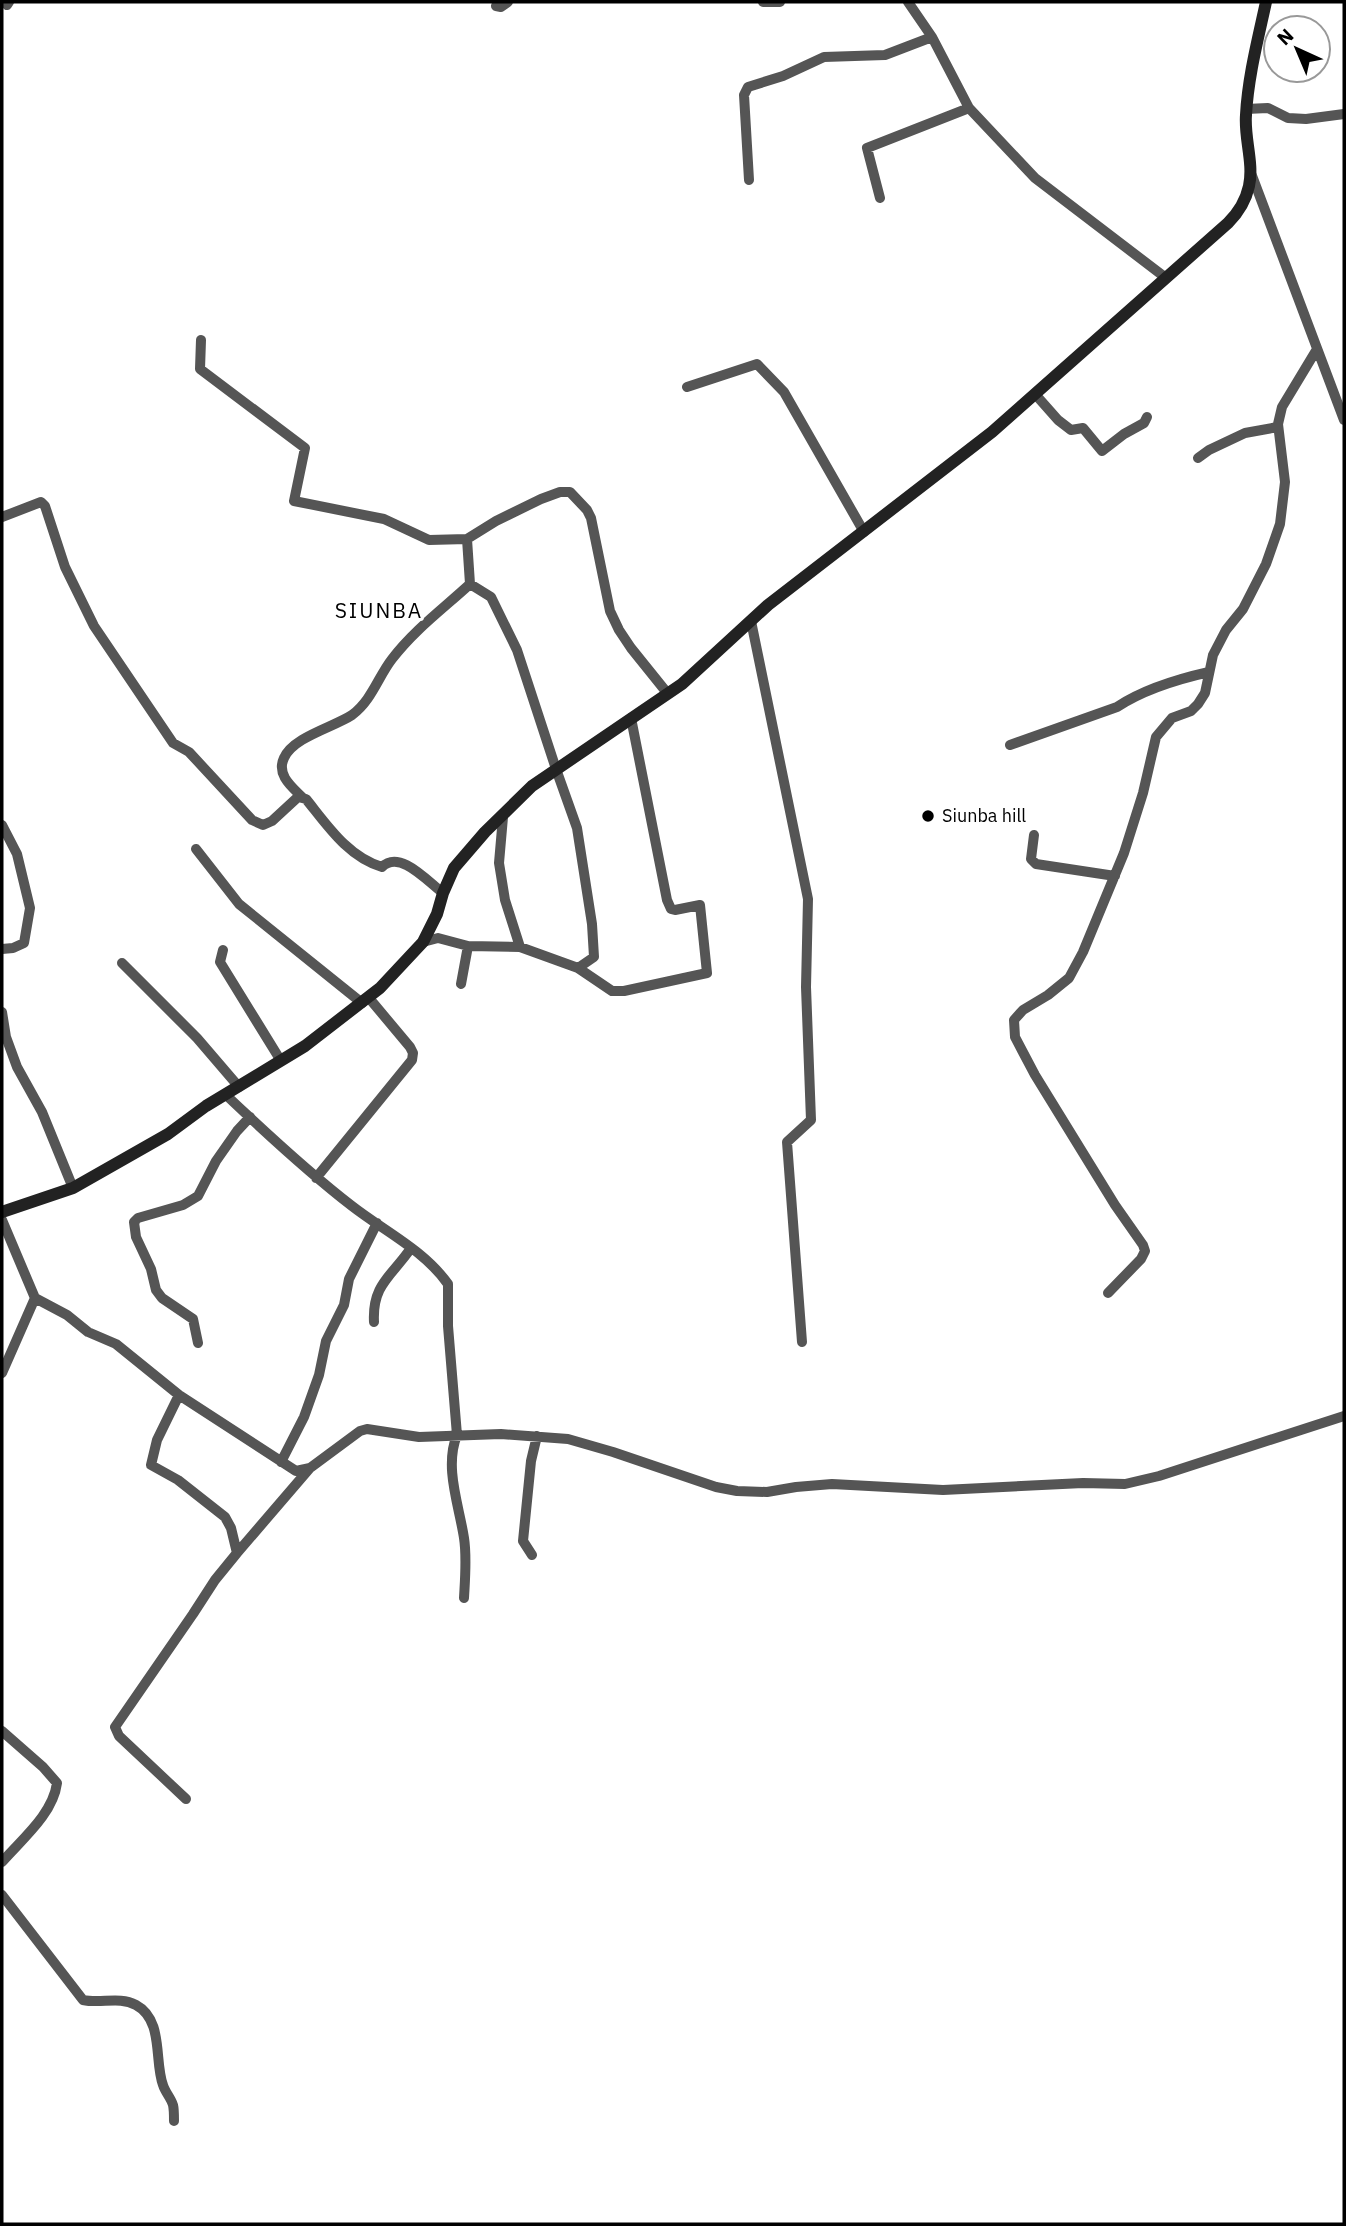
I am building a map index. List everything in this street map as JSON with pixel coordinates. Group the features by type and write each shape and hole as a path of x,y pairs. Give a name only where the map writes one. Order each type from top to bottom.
{"street":[{"path":"496,6 501,7 508,2"},
{"path":"763,2 780,2"},
{"path":"908,2 932,37 969,108 1035,178 1166,278"},
{"path":"1266,2 1247,109 1246,144 1251,173 1344,419"},
{"path":"749,180 744,95 748,87 783,76 824,57 885,55 932,37"},
{"path":"880,198 867,148 969,108"},
{"path":"1247,109 1268,108 1288,118 1306,119 1344,114"},
{"path":"2,1212 73,1188 168,1135 198,1112 305,1046 380,988 423,942 454,868 531,786 688,679 775,599 992,432 1236,215 1249,188 1251,173"},
{"path":"201,340 200,369 305,448 294,501 384,519 429,540 467,539 541,499 561,492 570,492 591,518 604,587 610,611 619,630 668,694"},
{"path":"1108,1293 1141,1259 1145,1251 1143,1245 1035,1076 1015,1037 1014,1020 1023,1010 1069,978 1115,876 1143,793 1156,737 1172,719 1191,711 1205,693 1213,655 1226,630 1243,610 1266,564 1280,524 1285,482 1278,427 1282,407 1317,349"},
{"path":"687,387 757,364 784,392 864,532"},
{"path":"1035,394 1065,426 1072,430 1083,428 1102,451 1144,422 1147,417"},
{"path":"1198,458 1245,433 1278,427"},
{"path":"2,517 33,504 41,502 45,506 65,567 94,626 173,743 189,752 252,820 263,825 272,821 298,797 304,798"},
{"path":"467,539 470,584"},
{"path":"443,893 405,863 394,860 382,867 367,862 337,838 289,784 282,773 283,758 312,735 351,716 366,702 391,660 421,628 470,584"},
{"path":"470,584 491,597 517,650 577,828 592,924 594,957 578,968"},
{"path":"751,621 808,899 806,986 811,1120 786,1143 802,1342"},
{"path":"1010,745 1117,707 1128,699 1181,678 1209,672"},
{"path":"423,942 438,938 468,946 520,947 578,968 612,990 624,991 707,973 700,905 675,911 667,900 631,718"},
{"path":"503,817 499,863 505,900 520,947"},
{"path":"2,825 17,853 30,908 24,943 2,949"},
{"path":"1034,835 1031,859 1036,864 1115,876"},
{"path":"196,849 239,904 365,1000 413,1053 412,1060 316,1178"},
{"path":"461,984 468,946"},
{"path":"223,950 220,962 281,1061"},
{"path":"122,963 197,1038 239,1087"},
{"path":"2,1012 6,1037 17,1067 43,1112 73,1188"},
{"path":"226,1095 316,1178 411,1248 438,1272 449,1288 448,1326 457,1435 452,1448 455,1494 465,1539 464,1598"},
{"path":"198,1343 193,1319 162,1298 156,1290 151,1269 136,1237 134,1222 138,1218 183,1205 198,1196 216,1161 250,1117"},
{"path":"2,1220 35,1298 67,1315 88,1332 116,1344 178,1395 281,1462 296,1471 310,1468"},
{"path":"281,1462 304,1417 319,1375 326,1341 344,1305 349,1279 377,1223"},
{"path":"374,1322 373,1305 377,1293 411,1248"},
{"path":"2,1373 35,1298"},
{"path":"178,1395 157,1440 151,1465 178,1480 225,1517 232,1528 237,1553"},
{"path":"186,1799 119,1736 115,1727 215,1580 237,1553 310,1468 360,1431 367,1429 419,1437 537,1436 568,1439 594,1445 716,1487 737,1491 767,1492 796,1486 832,1484 943,1490 1083,1483 1125,1484 1171,1472 1344,1416"},
{"path":"532,1555 523,1541 531,1461 537,1436"},
{"path":"2,1731 57,1783 55,1797 48,1809 2,1862"},
{"path":"2,1895 83,2000 122,2000 138,2006 146,2014 158,2046 162,2085 173,2105 174,2121"}],"place":[{"name":"Siunba hill","path":"928,816"}],"district":[{"name":"SIUNBA","path":"379,611"}]}
